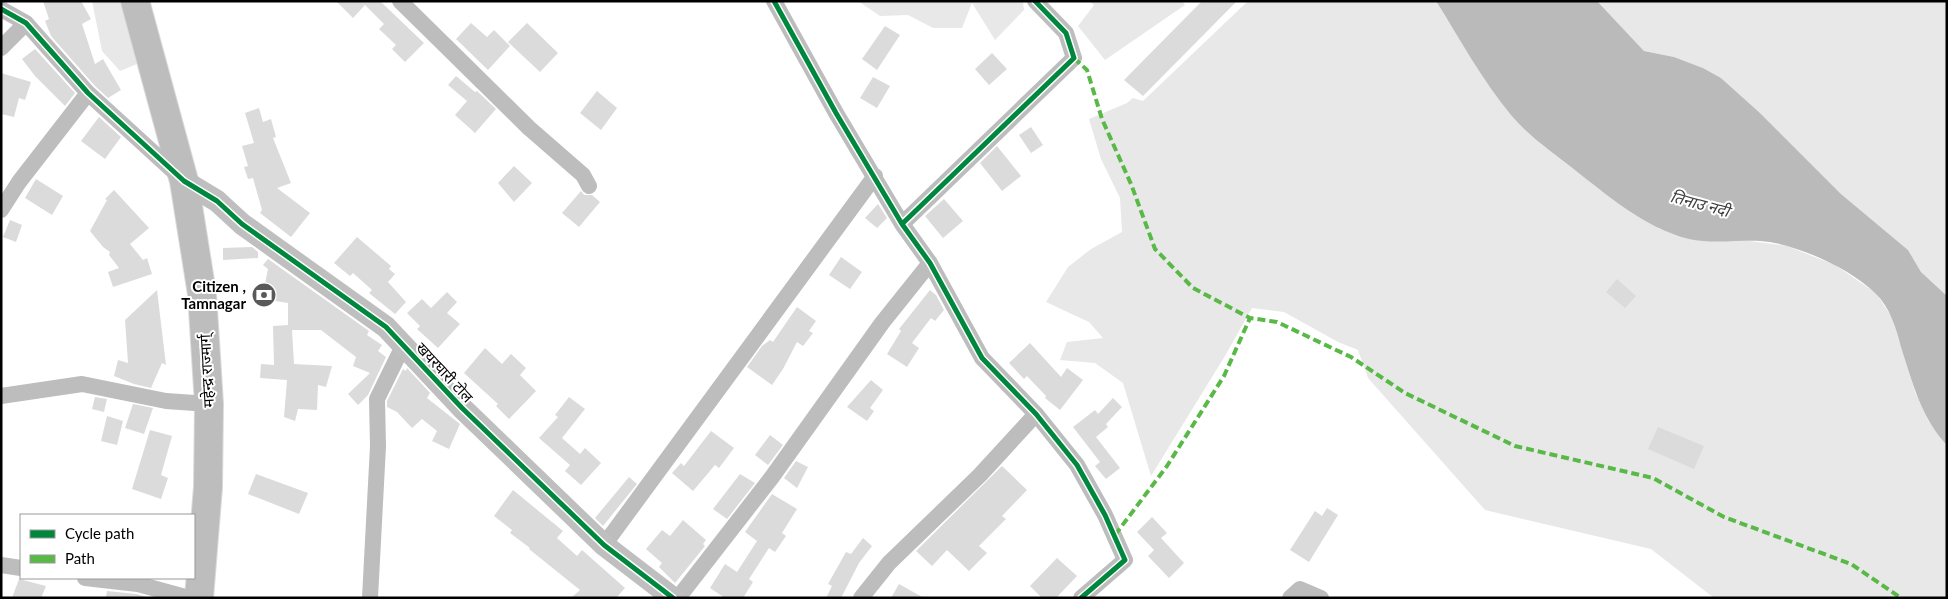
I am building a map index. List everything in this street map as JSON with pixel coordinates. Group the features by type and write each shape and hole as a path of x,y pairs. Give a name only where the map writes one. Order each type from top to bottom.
{"highway":[{"name":"महेन्द्र राज्मार्ग्","path":"135,1 184,182 202,294 209,404 206,529 199,598"}],"street":[{"path":"400,1 530,128 583,175 589,186"},
{"path":"774,1 836,113 902,224 930,263 982,358 1036,414 1076,465 1105,515 1125,560 1081,598"},
{"path":"902,224 1074,58 1066,33 1035,1"},
{"path":"1,9 26,24 88,93 184,182"},
{"path":"1,48 26,24"},
{"path":"1,210 19,182 88,93"},
{"path":"604,545 875,176"},
{"name":"खयरघारी टोल","path":"184,182 217,201 242,224 386,327 462,408 604,545 673,598"},
{"path":"678,598 772,478 882,323 930,263"},
{"path":"370,598 378,446 377,399 404,346"},
{"path":"1,396 82,384 166,401 209,404"},
{"path":"861,598 889,563 980,475 1036,414"},
{"path":"1,565 20,568"},
{"path":"94,579 138,584 189,598"},
{"path":"1290,598 1300,589 1321,598"}],"shaded area":[{"path":"92,1 121,1 137,64 120,71 102,51"},
{"path":"858,1 1023,1 1024,10 995,40 972,3 962,28 933,28 908,15 880,16"},
{"path":"1089,1 1182,1 1185,5 1105,60 1078,26 1094,5"},
{"path":"1248,1 1436,1 1488,84 1542,145 1606,194 1660,229 1787,246 1835,265 1876,293 1893,319 1915,392 1928,420 1947,445 1947,598 1714,598 1651,549 1485,510 1368,378 1358,350 1338,342 1284,312 1252,308 1225,356 1151,476 1123,383 1095,363 1060,360 1067,342 1103,338 1089,322 1046,302 1068,267 1091,249 1122,232 1120,198 1101,159 1089,119 1127,103 1133,98 1143,101"},
{"path":"1597,1 1947,1 1947,296 1921,272 1908,250 1841,194 1760,113 1721,78 1703,68 1674,57 1644,51"}],"water":[{"name":"तिनाउ नदी","path":"1436,1 1597,1 1644,51 1674,57 1703,68 1721,78 1760,113 1841,194 1908,250 1921,272 1947,296 1947,445 1930,423 1918,399 1895,325 1885,305 1865,284 1822,259 1789,247 1760,241 1715,242 1689,239 1672,234 1641,219 1547,149 1511,115 1481,74"}],"building":[{"path":"43,1 81,1 91,19 82,24 95,64 103,59 121,90 108,98 51,36 45,21 49,19"},
{"path":"336,1 380,1 424,43 405,62 392,49 396,45 379,29 384,24 365,5 353,18"},
{"path":"1202,1 1237,1 1143,96 1124,80"},
{"path":"471,23 487,37 494,30 510,46 488,70 456,39"},
{"path":"527,23 558,53 540,72 508,42"},
{"path":"885,26 900,35 877,70 862,59"},
{"path":"35,49 75,93 65,106 35,76 22,59"},
{"path":"992,53 1007,69 989,85 975,69"},
{"path":"1,73 31,82 25,100 19,98 14,117 1,114"},
{"path":"456,76 475,92 477,91 496,109 475,133 455,115 467,101 448,85"},
{"path":"873,77 890,86 877,108 860,98"},
{"path":"597,91 617,108 601,130 580,113"},
{"path":"259,108 263,122 271,119 276,137 273,138 291,183 277,188 310,213 291,237 260,213 262,210 253,178 248,179 244,167 248,166 242,146 254,143 245,113"},
{"path":"99,117 121,137 105,159 81,141"},
{"path":"1031,127 1043,145 1031,153 1019,135"},
{"path":"997,146 1021,176 1002,191 980,163"},
{"path":"514,166 532,183 514,202 498,183"},
{"path":"36,179 63,196 52,215 25,198"},
{"path":"114,190 149,228 130,244 143,260 147,258 152,274 113,287 108,272 119,268 109,255 110,252 103,247 90,231 107,200 105,199"},
{"path":"581,191 584,195 592,195 600,202 579,227 562,213"},
{"path":"944,199 963,221 943,238 925,216"},
{"path":"878,204 887,218 877,228 865,218"},
{"path":"10,220 22,225 16,242 3,237"},
{"path":"357,237 391,266 389,269 395,274 388,282 406,302 395,314 369,293 372,290 353,273 350,276 334,263"},
{"path":"252,247 258,252 258,258 223,260 223,248"},
{"path":"841,257 862,272 850,289 829,275"},
{"path":"268,259 369,331 367,335 382,345 378,351 386,357 368,395 358,405 348,394 370,373 353,366 356,357 321,330 292,330 294,364 332,366 326,387 318,385 317,410 298,409 295,421 284,417 287,380 260,378 261,364 274,365 273,326 288,325 288,303 262,299 268,269 263,265"},
{"path":"1617,279 1636,296 1625,308 1606,292"},
{"path":"157,290 166,365 162,363 151,388 114,376 118,360 128,363 125,320"},
{"path":"930,290 936,295 944,310 935,321 931,318 912,343 919,348 907,367 887,354 901,331 899,329"},
{"path":"447,292 457,302 447,313 460,324 438,348 417,329 420,326 407,313 422,299 431,308"},
{"path":"797,307 816,321 809,331 813,333 803,346 797,342 772,385 747,367 762,346 770,340 773,342"},
{"path":"1030,343 1061,377 1067,368 1083,380 1060,410 1045,398 1046,396 1027,376 1024,379 1009,363"},
{"path":"485,348 502,364 511,354 526,368 520,375 536,391 509,419 496,406 498,404 464,373"},
{"path":"407,368 430,393 427,398 460,424 449,449 432,441 437,431 422,419 412,428 397,412 387,407 387,401 403,369 406,371"},
{"path":"871,380 883,390 870,408 874,411 867,421 847,407"},
{"path":"95,397 107,399 104,412 92,409"},
{"path":"569,397 585,409 562,438 580,454 585,448 601,463 581,485 565,471 570,465 539,438 558,417 555,415"},
{"path":"1113,398 1122,407 1106,424 1108,427 1096,437 1120,468 1106,479 1095,466 1100,462 1073,427 1095,410 1098,414"},
{"path":"133,404 153,408 144,434 125,428"},
{"path":"107,416 123,421 117,445 101,441"},
{"path":"1658,427 1704,446 1694,469 1648,449"},
{"path":"150,430 172,436 161,475 168,478 161,499 132,489"},
{"path":"711,431 734,448 719,468 715,465 693,491 672,473 681,463 684,466"},
{"path":"770,435 783,445 768,465 755,455"},
{"path":"796,461 808,467 797,488 784,478"},
{"path":"1002,466 1027,490 1002,516 1006,519 979,546 987,553 969,571 947,550 932,566 916,551"},
{"path":"256,474 308,493 299,514 248,494"},
{"path":"740,474 755,483 727,519 713,509"},
{"path":"629,477 637,484 603,526 595,518"},
{"path":"513,490 563,531 557,538 577,556 582,550 625,588 616,598 571,598 580,590 510,533 512,530 494,516"},
{"path":"772,494 797,509 782,533 786,536 775,552 769,548 749,579 753,582 743,598 725,598 710,588 725,564 737,572 757,541 745,532"},
{"path":"1327,508 1338,515 1309,562 1290,550 1315,511 1322,516"},
{"path":"1152,517 1167,533 1161,538 1184,563 1169,578 1148,556 1154,550 1137,532"},
{"path":"683,520 706,540 703,544 705,546 675,583 659,567 662,563 646,549 662,530 670,536"},
{"path":"863,538 872,546 859,563 841,598 826,598 832,586 828,584 846,552 851,554"},
{"path":"1057,558 1077,576 1056,598 1042,598 1030,586"},
{"path":"19,579 46,586 41,598 12,598"},
{"path":"899,584 924,598 891,598"},
{"path":"107,591 136,594 150,598 106,598"}],"marked path":[{"path":"1074,58 1087,70 1102,119 1131,184 1155,249 1193,288 1250,318"},
{"path":"1115,535 1167,466 1224,376 1250,318 1277,322 1351,357 1405,393 1515,446 1653,478 1724,517 1851,564 1901,598"}],"cycle path":[{"path":"774,1 836,113 902,224 930,263 982,358 1036,414 1077,465 1105,515 1125,560 1081,598"},
{"path":"902,224 1074,58 1066,33 1035,1"},
{"path":"1,9 26,23 88,93 184,181 217,201 242,224 386,327 462,408 604,545 673,598"}],"place":[{"name":"Citizen , Tamnagar","path":"264,295"}]}
